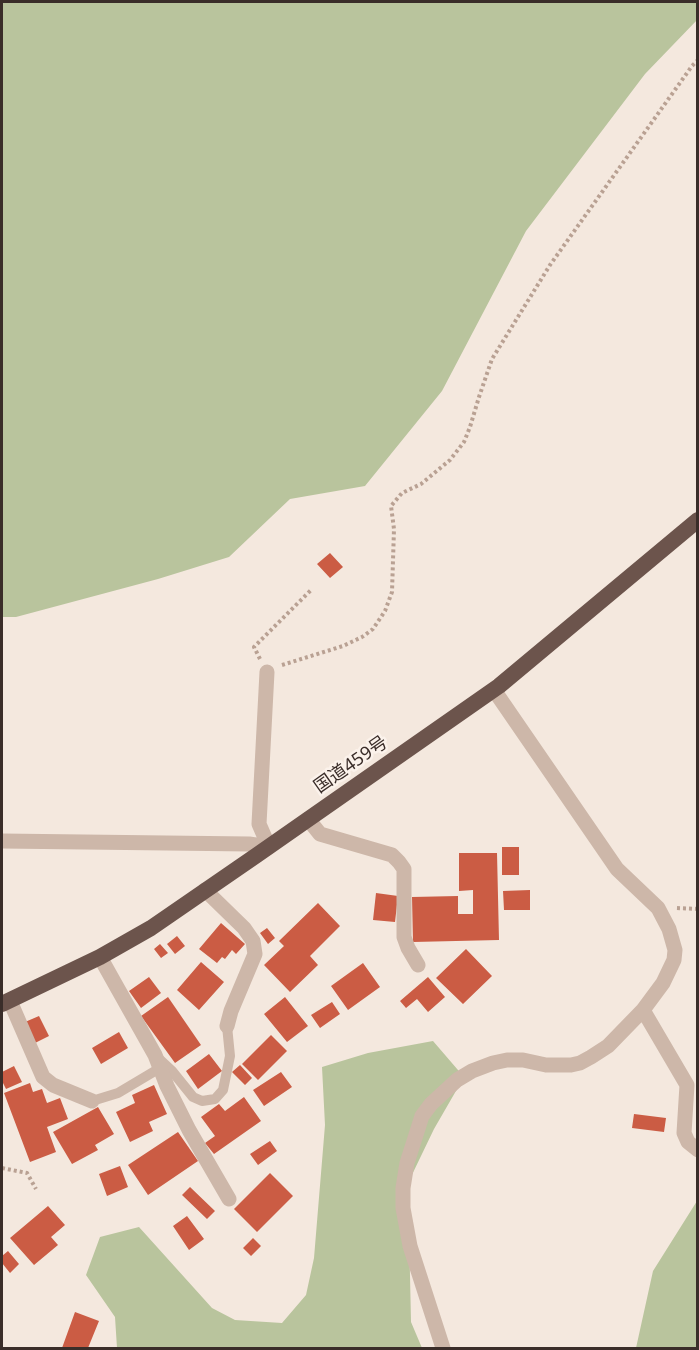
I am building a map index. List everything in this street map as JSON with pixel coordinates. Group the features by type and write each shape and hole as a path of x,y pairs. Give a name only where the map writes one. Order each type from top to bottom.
{"highway":[{"name":"国道459号","path":"6,1003 100,957 151,927 494,690 698,520"}],"street":[{"path":"267,672 259,824 269,847"},
{"path":"443,1348 410,1246 403,1208 407,1163 422,1116 431,1104 458,1080 472,1071 493,1063 523,1060 546,1065 571,1065 580,1063 608,1046 643,1010 663,983 674,960 674,943 658,908 617,869 494,690"},
{"path":"308,819 320,834 392,855 399,862 404,869 404,937 418,965"},
{"path":"2,841 249,844 269,847"},
{"path":"205,890 244,928 253,941 255,954 227,1026"},
{"path":"100,957 158,1062 189,1130 229,1199"},
{"path":"6,1003 43,1077 53,1085 92,1101"},
{"path":"643,1010 687,1085 684,1133 688,1142 698,1150"}],"lane":[{"path":"92,1101 118,1093 158,1062 172,1071 193,1098 202,1101 215,1099 223,1090 230,1056 227,1026"}],"path":[{"path":"312,589 254,647 267,672 278,666 343,646 373,629 385,611 392,591 394,529 391,506 402,493 421,484 450,460 464,442 492,359 550,264 698,60"},
{"path":"2,1168 27,1173 36,1189"}],"green space":[{"path":"2,2 697,2 698,19 645,74 526,231 442,391 365,486 290,499 229,557 158,579 16,617 2,617"},
{"path":"433,1041 464,1077 434,1129 408,1183 411,1322 422,1348 117,1348 115,1317 86,1275 100,1237 139,1227 212,1308 235,1320 282,1323 306,1295 314,1258 325,1125 322,1067 368,1053"},
{"path":"697,1201 697,1348 636,1348 653,1271"}],"building":[{"path":"330,553 343,567 330,578 317,564"},
{"path":"502,847 519,847 519,875 502,875"},
{"path":"459,853 497,853 499,940 413,942 412,897 458,896 458,914 473,914 473,890 459,891"},
{"path":"530,890 530,910 504,910 503,891"},
{"path":"376,893 398,896 395,922 373,920"},
{"path":"318,903 340,926 310,956 318,965 290,992 264,965 284,946 279,941"},
{"path":"221,923 245,944 236,954 232,950 225,959 222,957 217,963 199,949"},
{"path":"267,928 275,938 268,944 260,933"},
{"path":"177,936 185,946 175,954 167,944"},
{"path":"160,944 168,953 161,958 154,949"},
{"path":"466,949 492,976 463,1004 436,978"},
{"path":"201,962 224,982 199,1010 177,990"},
{"path":"363,963 380,987 348,1010 331,986"},
{"path":"149,977 161,993 141,1008 129,991"},
{"path":"428,977 445,997 428,1012 417,999 406,1008 400,1001"},
{"path":"168,997 201,1045 175,1063 141,1016"},
{"path":"285,997 308,1026 287,1042 264,1014"},
{"path":"332,1002 340,1014 320,1028 311,1015"},
{"path":"39,1016 49,1036 35,1043 25,1022"},
{"path":"119,1032 128,1048 101,1064 92,1048"},
{"path":"271,1035 287,1051 258,1080 242,1064"},
{"path":"209,1054 222,1071 198,1089 186,1071"},
{"path":"240,1065 252,1078 245,1085 232,1072"},
{"path":"14,1066 22,1082 6,1089 2,1081 2,1072"},
{"path":"281,1072 292,1087 264,1106 253,1090"},
{"path":"30,1083 33,1092 42,1089 47,1103 60,1098 68,1119 47,1127 56,1152 30,1162 4,1093"},
{"path":"154,1085 167,1114 149,1122 153,1131 130,1142 116,1112 135,1103 132,1095"},
{"path":"244,1097 261,1121 214,1154 205,1143 215,1136 201,1117 219,1104 225,1111"},
{"path":"98,1107 114,1134 95,1145 98,1150 72,1164 53,1132"},
{"path":"634,1114 666,1118 664,1132 632,1128"},
{"path":"178,1132 198,1161 148,1195 128,1165"},
{"path":"270,1141 277,1151 258,1165 250,1154"},
{"path":"120,1166 128,1187 107,1196 99,1174"},
{"path":"270,1173 293,1196 257,1232 234,1209"},
{"path":"190,1187 215,1211 207,1219 182,1195"},
{"path":"48,1206 65,1225 51,1237 58,1245 34,1265 10,1238"},
{"path":"187,1216 204,1239 189,1250 173,1226"},
{"path":"253,1238 261,1246 251,1256 243,1248"},
{"path":"8,1251 19,1264 10,1273 2,1263 2,1256"},
{"path":"75,1312 99,1321 88,1348 62,1348"}]}
